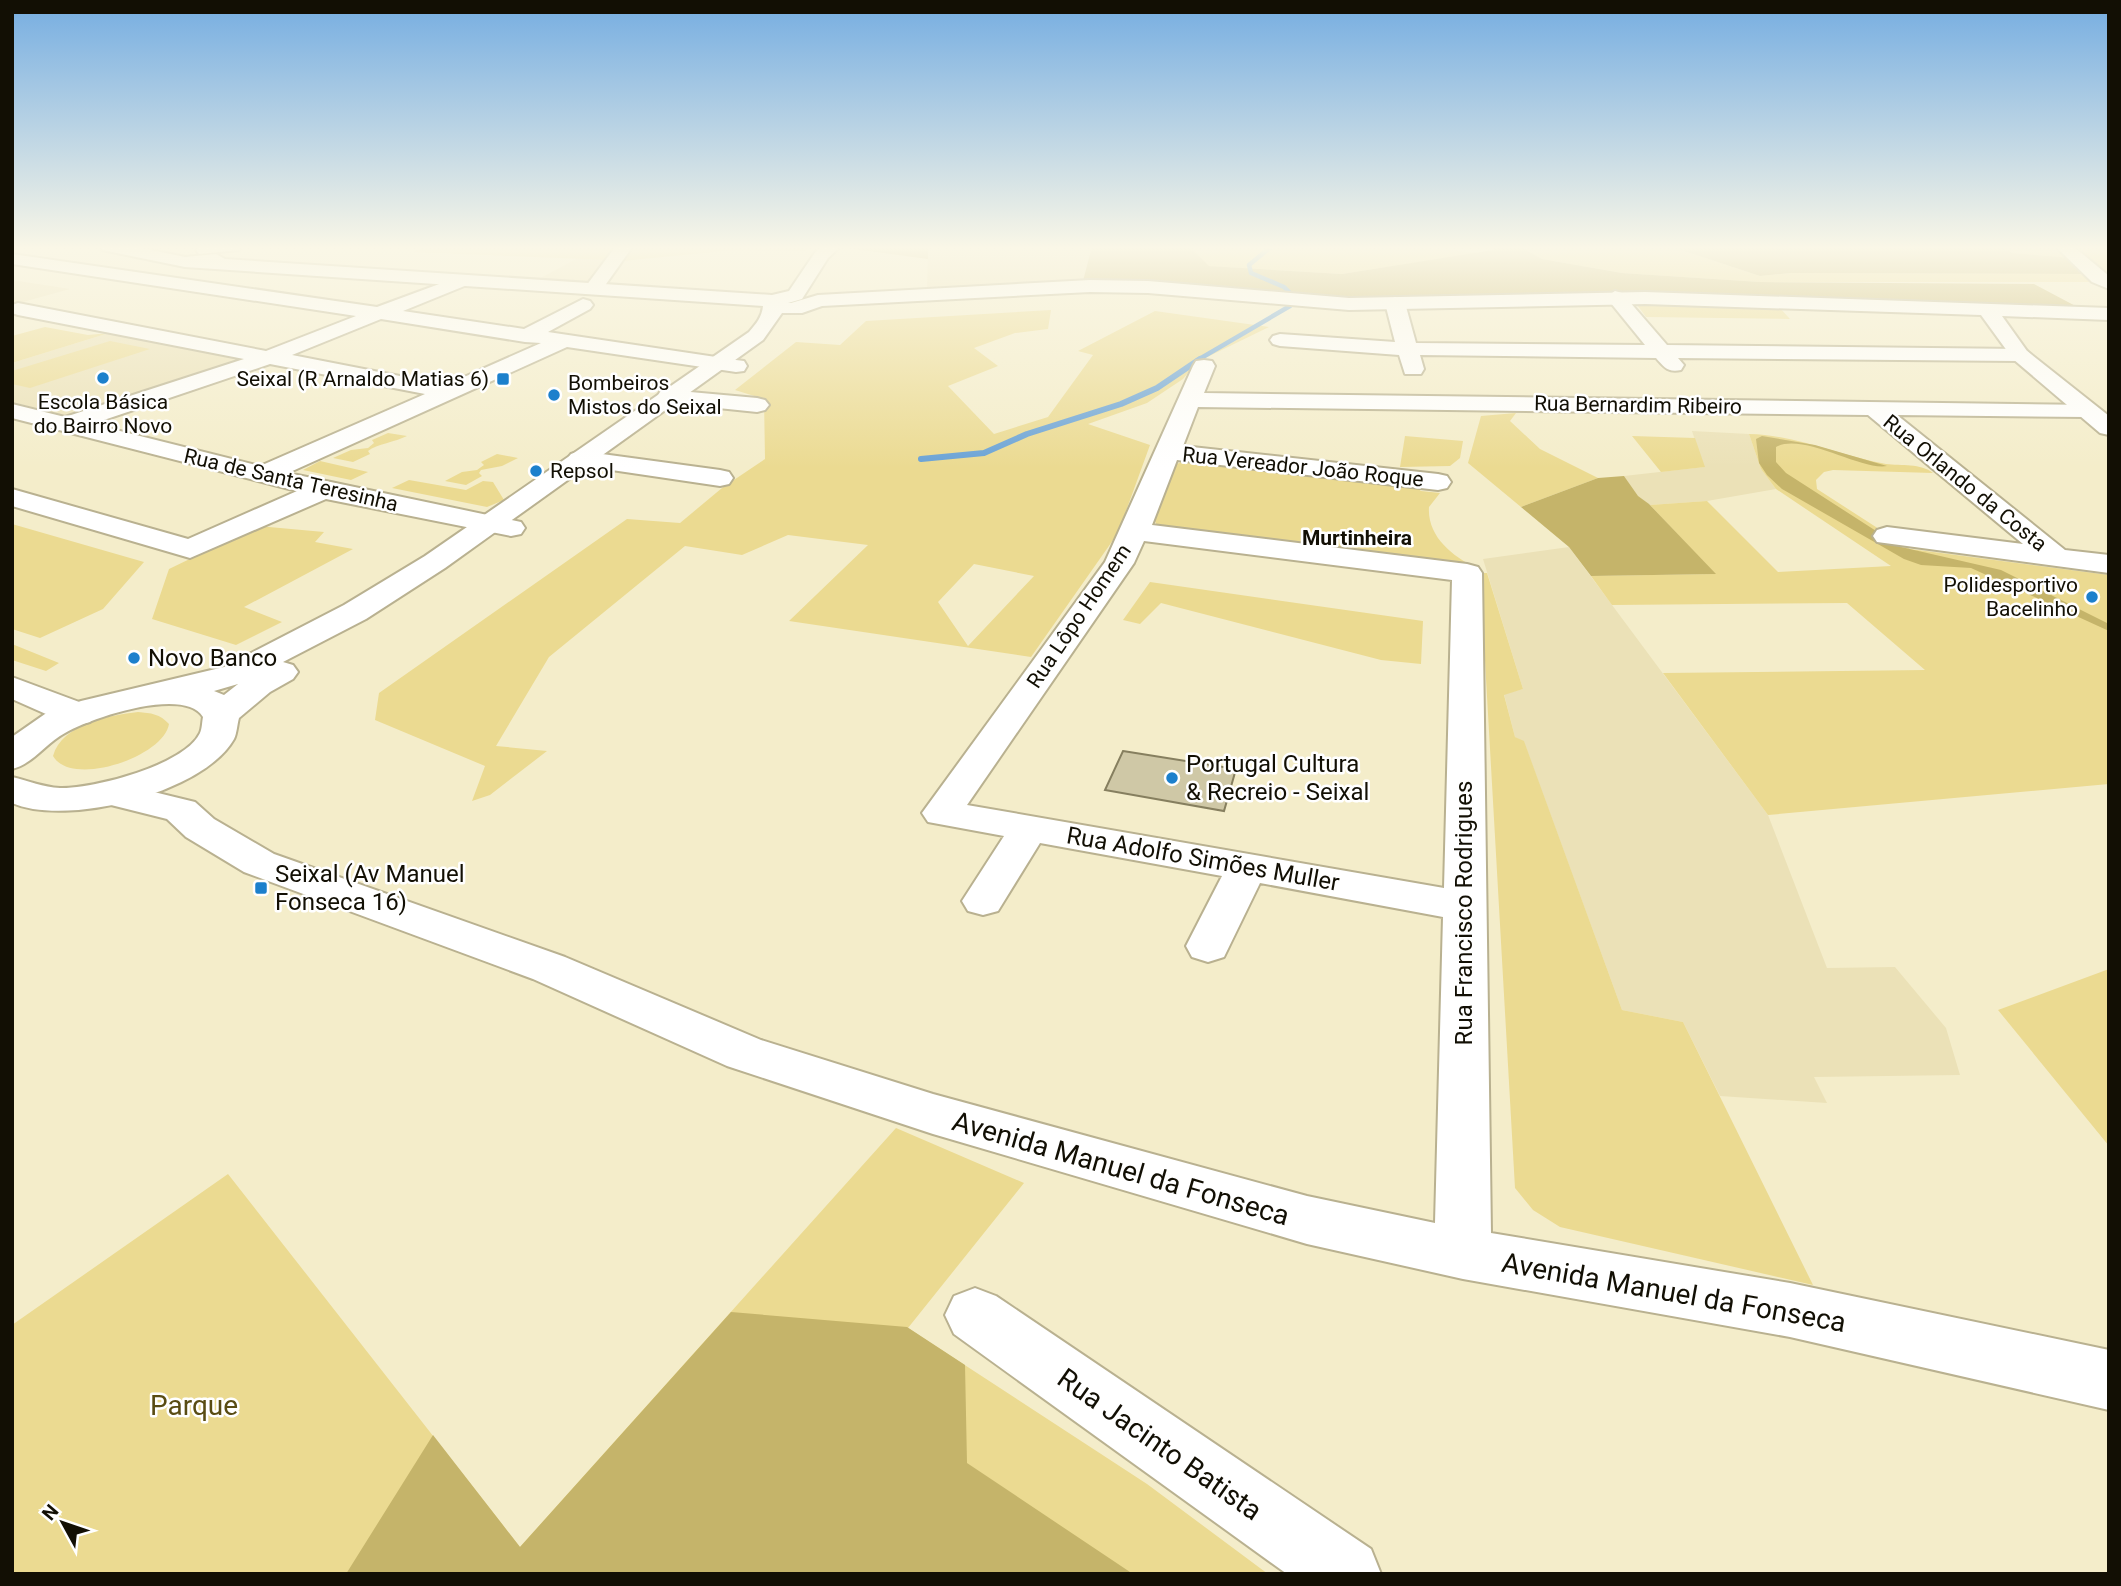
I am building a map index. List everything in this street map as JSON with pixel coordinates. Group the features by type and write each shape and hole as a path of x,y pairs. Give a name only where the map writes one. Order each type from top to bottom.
{"street":[{"path":"107,320 265,358 448,392"},
{"path":"65,425 265,358 361,320"},
{"path":"424,320 726,364"},
{"path":"525,336 551,320"},
{"path":"726,364 770,320"},
{"path":"13,782 31,739 77,714 216,680 273,656 500,526 726,364 778,334 788,320"},
{"path":"1399,320 1424,403"},
{"path":"1634,320 1705,406"},
{"path":"1994,320 2020,355 2109,428"},
{"path":"1279,340 1406,349 2020,355"},
{"path":"262,475 564,341"},
{"name":"Rua Lôpo Homem","path":"942,813 1119,563 1204,366"},
{"path":"1304,366 1316,401"},
{"path":"679,398 757,405"},
{"name":"Rua Bernardim Ribeiro","path":"1191,400 2086,410"},
{"name":"Rua Orlando da Costa","path":"1874,408 2056,557"},
{"name":"Rua de Santa Teresinha","path":"12,411 323,491 500,526"},
{"name":"Rua Vereador João Roque","path":"1169,452 1438,482"},
{"path":"591,461 720,478"},
{"path":"12,497 190,549 323,491"},
{"path":"222,715 258,685 433,584 500,526"},
{"name":"Rua Francisco Rodrigues","path":"1135,531 1466,573 1463,1254"},
{"path":"1887,536 2109,564"},
{"path":"12,687 77,714"},
{"path":"138,697 185,695 215,706 222,715 221,726 215,739 183,788"},
{"name":"Avenida Manuel da Fonseca","path":"13,782 45,800 65,801 183,788 200,828 259,863 549,968 744,1053 933,1114 1294,1216 1463,1254 1790,1310 2109,1380"},
{"name":"Rua Adolfo Simões Muller","path":"942,813 1464,906"},
{"path":"983,901 1029,828"},
{"path":"1208,946 1247,867"},
{"name":"Rua Jacinto Batista","path":"975,1315 1346,1574"}],"shaded area":[{"name":"Escola Básica do Bairro Novo","path":"109,333 239,361 68,416 12,402 12,363"},
{"path":"1692,431 1749,434 1761,469 1776,489 1707,501 1650,505 1637,496 1624,476 1704,467"},
{"path":"1762,436 1815,445 1887,466 1862,463 1801,444 1776,447 1776,462 1786,473 1901,547 2001,570 2109,624 2109,631 1971,568 1921,565 1904,559 1782,489 1759,463 1756,439"},
{"path":"1624,476 1638,496 1649,504 1716,574 1591,576 1569,547 1521,507 1598,478"},
{"path":"1569,547 1768,815 1827,968 1895,967 1946,1028 1960,1075 1814,1077 1827,1103 1720,1096 1683,1022 1622,1010 1524,742 1515,737 1504,694 1523,689 1483,559"},
{"path":"731,1312 907,1327 965,1365 967,1463 1133,1574 346,1574 433,1435 520,1547"}],"green space":[{"path":"1049,320 1048,329 1015,333 974,348 998,366 948,386 994,434 1048,417 1093,355 1078,351 1138,320 1219,320 1269,327 1197,362 1183,379 1147,403 1088,424 1150,445 1118,533 1031,657 789,621 868,545 788,535 742,555 685,546 549,657 496,746 547,751 490,795 472,801 485,766 375,720 379,693 627,519 680,523 722,488 765,459 764,399 735,390 796,342 840,345 866,321","holes":["974,564 1034,576 968,646 938,602"]},
{"path":"45,327 88,335 109,333 12,363 12,336"},
{"path":"110,341 150,349 30,388 12,384 12,371"},
{"path":"1516,413 1510,421 1540,449 1598,478 1521,507 1468,463 1481,416"},
{"path":"388,433 407,436 372,449 368,451 370,454 353,462 333,458 351,450 368,448 374,443 372,440"},
{"path":"1749,434 1784,438 1886,464 1923,468 1933,473 1833,470 1824,472 1816,480 1817,489 1910,549 2109,575 2109,784 1768,815 1663,673 1925,670 1847,603 1612,605 1591,576 1715,574 1650,505 1707,501 1778,572 1891,566 1776,489 1761,469"},
{"path":"1405,436 1463,441 1460,458 1450,466 1400,467"},
{"path":"1632,436 1695,438 1705,467 1661,472"},
{"path":"497,454 518,458 502,466 481,470 479,473 482,476 466,485 445,481 462,472 477,470 484,465 481,462"},
{"path":"1187,459 1411,483 1421,491 1440,493 1429,507 1432,527 1450,551 1475,567 1157,525 1154,520 1177,464"},
{"path":"320,461 368,472 351,480 303,470"},
{"path":"409,480 466,490 483,481 493,482 504,500 487,507 392,488"},
{"path":"12,524 144,562 103,609 40,638 12,629"},
{"path":"258,526 324,532 315,542 353,549 244,607 282,622 236,645 152,619 169,569"},
{"path":"1480,573 1487,573 1523,689 1504,695 1515,737 1524,741 1622,1010 1683,1022 1813,1285 1560,1227 1533,1210 1515,1188"},
{"path":"1150,582 1423,621 1421,664 1381,660 1161,603 1140,624 1123,620"},
{"path":"12,644 59,663 46,671 12,660"},
{"path":"138,712 155,715 169,724 163,736 135,757 96,769 78,769 63,765 53,756 58,745 76,729 101,719"},
{"path":"2109,969 2109,1146 1998,1010"},
{"name":"Parque","path":"896,1128 1024,1183 908,1328 1147,1484 1268,1574 12,1574 12,1325 228,1174 520,1547"}],"building":[{"name":"Portugal Cultura & Recreio - Seixal","path":"1123,751 1236,769 1224,811 1105,790"}],"waterway":[{"path":"1196,361 1266,320"},
{"path":"921,459 984,453 1027,434 1121,404 1157,388 1200,359"}],"place":[{"name":"Escola Básica do Bairro Novo","path":"103,378"},
{"name":"Seixal (R Arnaldo Matias 6)","path":"503,379"},
{"name":"Bombeiros Mistos do Seixal","path":"554,395"},
{"name":"Repsol","path":"536,471"},
{"name":"Polidesportivo Bacelinho","path":"2092,597"},
{"name":"Novo Banco","path":"134,658"},
{"name":"Portugal Cultura & Recreio - Seixal","path":"1172,778"},
{"name":"Seixal (Av Manuel Fonseca 16)","path":"261,888"}],"district":[{"name":"Murtinheira","path":"1357,538"}]}
